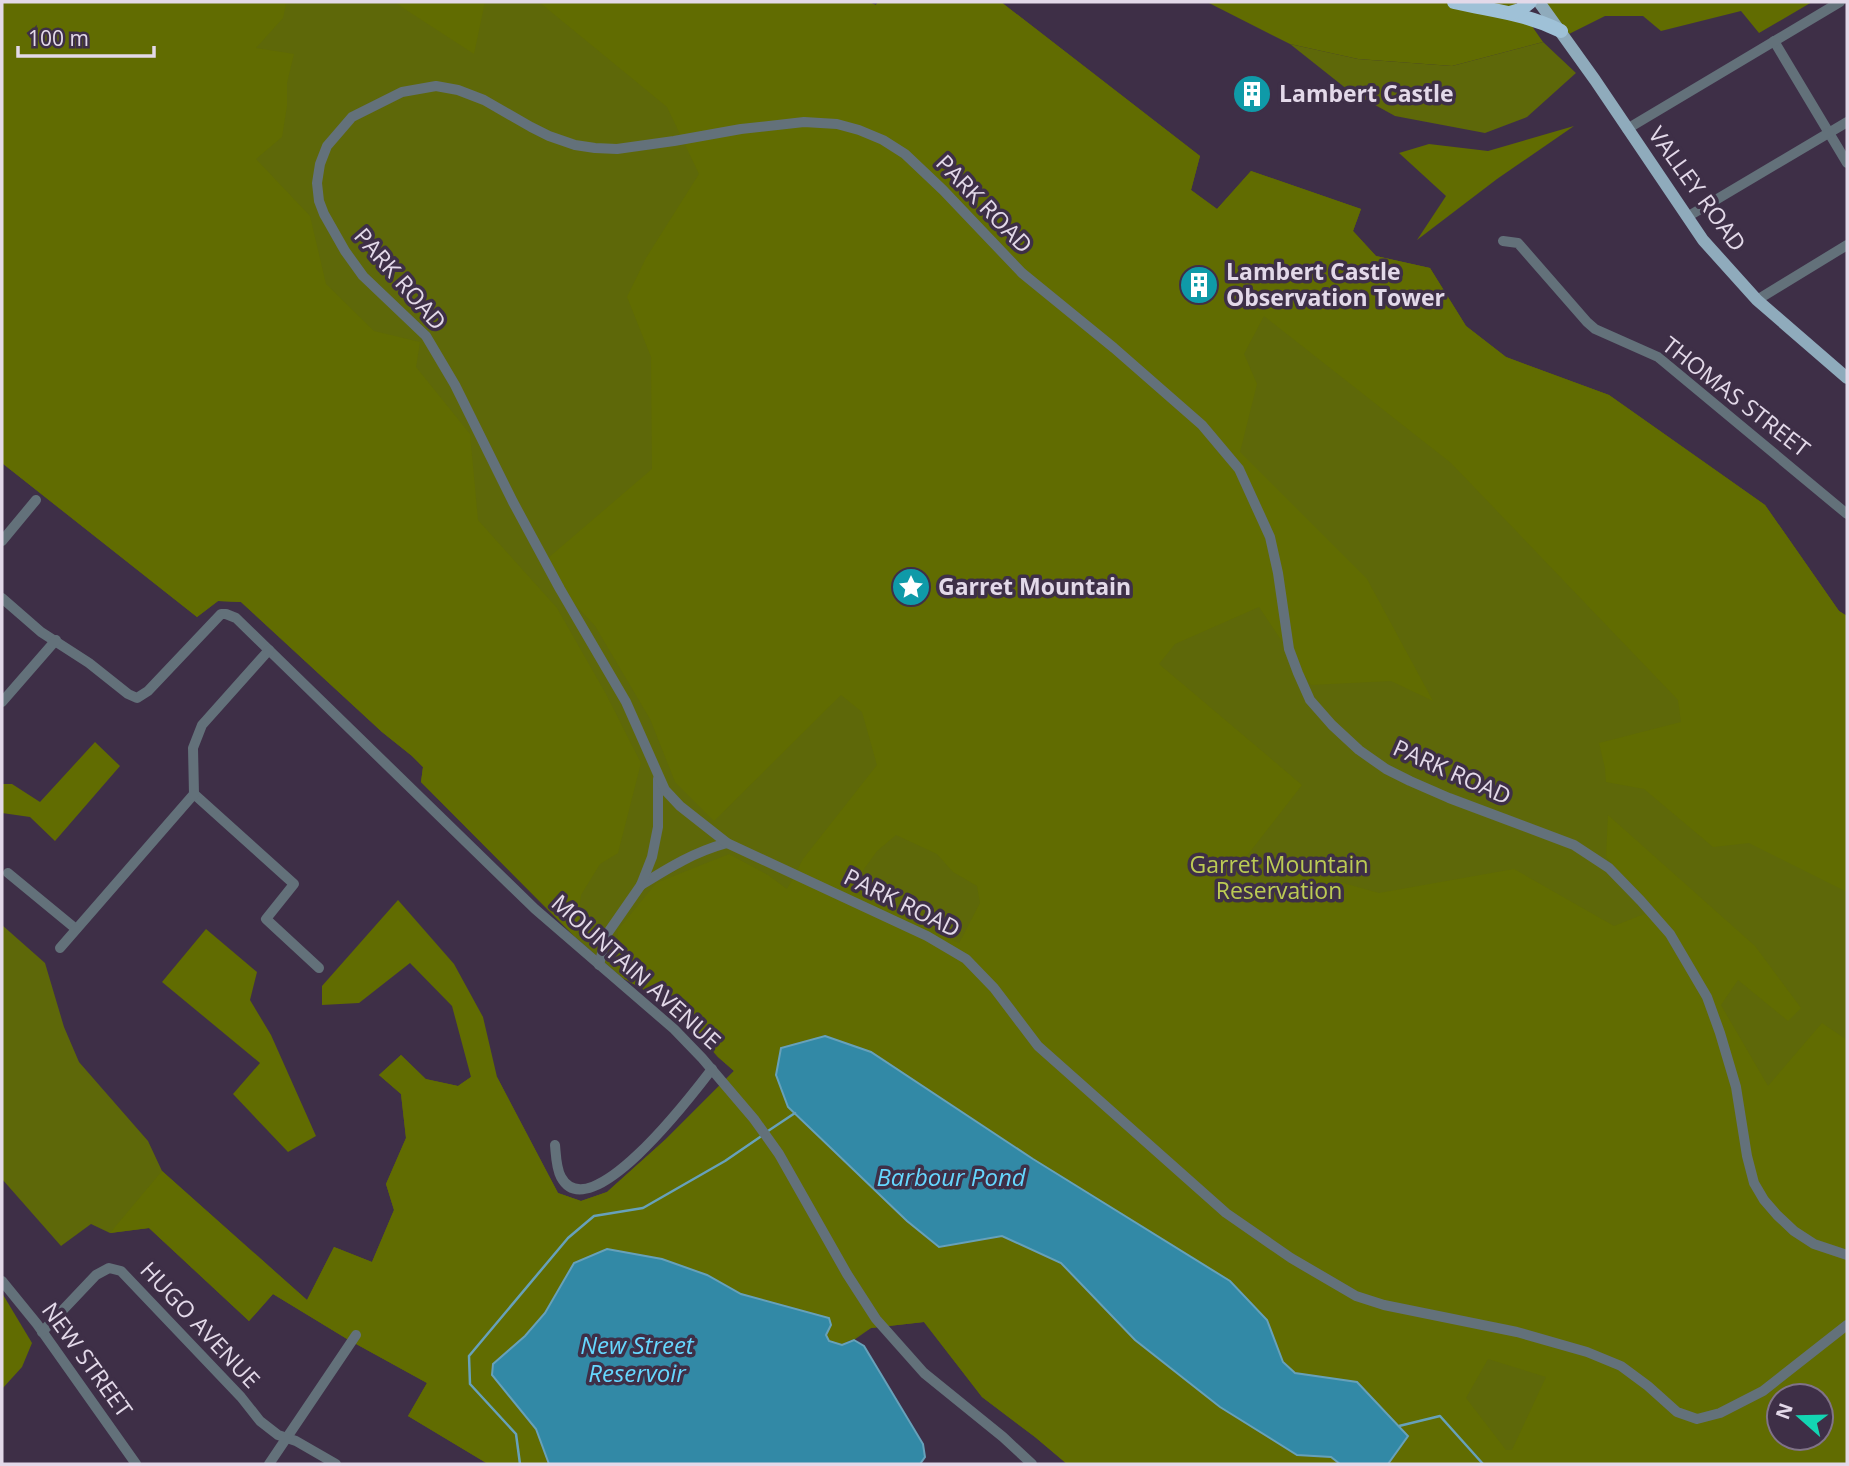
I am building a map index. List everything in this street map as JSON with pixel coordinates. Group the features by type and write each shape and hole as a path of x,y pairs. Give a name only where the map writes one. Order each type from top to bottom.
{"highway":[{"path":"1454,2 1510,13 1542,22 1561,32"},
{"path":"1510,13 1520,10 1530,2"}],"main road":[{"name":"VALLEY ROAD","path":"1539,2 1703,240 1758,300 1847,378"}],"street":[{"path":"1627,129 1840,2"},
{"path":"1774,41 1847,163"},
{"name":"PARK ROAD","path":"1847,1255 1814,1244 1794,1231 1764,1200 1755,1183 1747,1157 1736,1087 1707,997 1670,934 1649,909 1609,868 1574,845 1409,782 1359,750 1332,725 1310,700 1293,661 1270,537 1238,469 1202,425 1114,348 1022,274 905,154 883,140 859,130 837,124 804,122 617,149 595,148 575,145 549,136 484,100 458,90 436,86 402,92 352,117 327,146 317,183 319,201 345,251 363,276 426,336 458,389 544,560 626,702 665,789 680,806 727,843 927,936 965,959 993,988 1038,1046 1226,1213 1290,1258 1356,1296 1384,1306 1517,1332 1587,1352 1621,1366 1677,1412 1697,1419 1720,1413 1763,1391 1847,1325"},
{"path":"1687,217 1847,122"},
{"name":"THOMAS STREET","path":"1503,241 1518,243 1595,329 1658,357 1847,514"},
{"path":"1758,300 1847,245"},
{"path":"2,541 36,500"},
{"path":"2,597 41,632 56,640 2,702"},
{"name":"MOUNTAIN AVENUE","path":"56,640 137,698 148,691 221,614 236,618 535,909 674,1029 712,1069 779,1154 847,1274 876,1319 924,1373 1032,1464"},
{"path":"60,948 194,793 193,748 202,725 269,650"},
{"name":"PARK ROAD","path":"599,965 607,934 641,885 652,857 658,827 658,773"},
{"path":"194,793 295,884 266,919 319,968"},
{"name":"PARK ROAD","path":"641,885 676,863 727,843"},
{"path":"8,873 76,929"},
{"path":"555,1145 560,1176 570,1186 581,1189 603,1183 666,1126 712,1069"},
{"name":"HUGO AVENUE","path":"42,1332 96,1275 109,1268 121,1271 260,1421 278,1435 296,1441 336,1464"},
{"name":"NEW STREET","path":"2,1281 42,1332 136,1464"},
{"path":"269,1464 356,1335"}],"green space":[{"name":"Garret Mountain Reservation","path":"2,2 868,2 876,5 878,2 1001,2 1200,156 1191,190 1217,209 1251,171 1361,209 1353,231 1376,256 1430,268 1466,326 1506,357 1609,395 1765,505 1839,611 1847,616 1847,1464 1067,1464 982,1397 924,1322 871,1328 854,1340 492,1375 536,1429 549,1464 488,1464 408,1416 427,1383 273,1294 249,1321 149,1228 110,1233 91,1224 61,1246 2,1179 2,925 45,963 64,1027 79,1062 148,1141 162,1171 307,1300 334,1247 372,1262 394,1210 386,1184 406,1138 401,1094 379,1075 401,1055 426,1079 458,1086 471,1077 497,1077 558,1193 581,1201 607,1192 666,1139 734,1071 673,1006 621,977 576,938 421,782 423,767 241,602 218,601 197,617 2,463"},
{"path":"2,2 305,2 286,4 283,18 256,48 294,54 287,83 287,106 282,137 256,159 310,216 326,284 374,331 420,342 416,367 470,434 478,520 557,608 606,694 641,763 618,853 600,864 581,895 576,938 421,782 423,767 241,602 218,601 197,617 2,463"},
{"path":"394,2 485,2 474,54"},
{"name":"Garret Mountain Reservation","path":"539,2 868,2 876,5 878,2 1001,2 1200,156 1191,190 1217,209 1251,171 1361,209 1353,231 1376,256 1430,268 1466,326 1506,357 1609,395 1765,505 1839,611 1847,616 1847,892 1749,843 1713,847 1644,789 1606,782 1599,743 1681,722 1678,700 1451,463 1264,316 1244,354 1257,384 1240,452 1367,579 1433,701 1391,681 1311,685 1259,607 1175,644 1159,664 1302,785 1225,884 1233,896 1264,899 1300,871 1379,893 1514,869 1614,926 1654,910 1606,857 1608,815 1755,946 1801,1008 1788,1021 1738,980 1721,1005 1768,1086 1822,1023 1847,1040 1847,1464 1388,1464 1408,1436 1357,1382 1295,1373 1283,1362 1267,1320 1033,1159 871,1052 776,1075 788,1107 907,1221 939,1247 1002,1236 1061,1263 1135,1340 1220,1407 1297,1455 1331,1457 1340,1464 1067,1464 982,1397 924,1322 871,1328 842,1345 829,1341 826,1335 831,1325 741,1294 706,1275 574,1263 545,1313 492,1375 536,1429 549,1464 488,1464 408,1416 427,1383 273,1294 249,1321 149,1228 110,1233 162,1171 307,1300 334,1247 372,1262 394,1210 386,1184 406,1138 401,1094 379,1075 401,1055 425,1079 458,1086 471,1077 452,1006 410,963 359,1003 322,1005 322,986 398,900 454,964 483,1017 497,1077 558,1193 581,1201 607,1192 666,1139 734,1071 673,1006 621,977 617,931 656,883 729,854 768,875 787,889 803,859 877,765 862,712 841,695 714,821 675,782 650,719 595,626 560,589 547,559 652,469 651,357 627,297 646,258 699,174 667,107","holes":["896,835 937,854 953,872 977,886 980,903 959,943 849,890 877,851","1488,1359 1546,1377 1512,1450 1506,1450 1466,1398"]},
{"path":"1207,2 1515,2 1543,42 1452,66 1358,59 1290,44"},
{"path":"1540,2 1812,2 1759,33 1741,11 1661,31 1643,16 1605,16 1565,36"},
{"path":"1543,42 1576,73 1527,117 1485,133 1395,116 1348,90 1290,44 1358,59 1452,66"},
{"path":"1574,126 1497,179 1417,240 1446,196 1399,153 1429,144 1488,151"},
{"path":"95,742 120,766 55,841 30,817 2,813 2,784 12,784 40,802"},
{"path":"206,929 257,972 250,1000 271,1035 316,1136 288,1152 233,1094 260,1063 162,982"},
{"path":"2,1293 32,1343 22,1367 2,1389"}],"water":[{"name":"Barbour Pond","path":"825,1036 871,1052 1033,1159 1230,1281 1267,1320 1283,1362 1295,1373 1357,1382 1408,1436 1388,1464 1340,1464 1331,1457 1297,1455 1220,1407 1135,1340 1061,1263 1002,1236 939,1247 907,1221 788,1107 776,1075 781,1048"},
{"name":"New Street Reservoir","path":"607,1249 662,1259 707,1275 741,1294 829,1318 831,1325 826,1335 829,1341 842,1345 854,1340 864,1346 923,1444 925,1457 920,1464 549,1464 536,1429 492,1375 493,1364 525,1336 545,1313 574,1263"}],"waterway":[{"path":"768,1131 795,1113"},
{"path":"520,1464 516,1434 470,1384 469,1356 568,1238 594,1216 643,1208 725,1161 763,1135"},
{"path":"1399,1426 1440,1416 1483,1464"}],"place":[{"name":"Lambert Castle","path":"1252,94"},
{"name":"Lambert Castle Observation Tower","path":"1199,285"},
{"name":"Garret Mountain","path":"911,587"}]}
